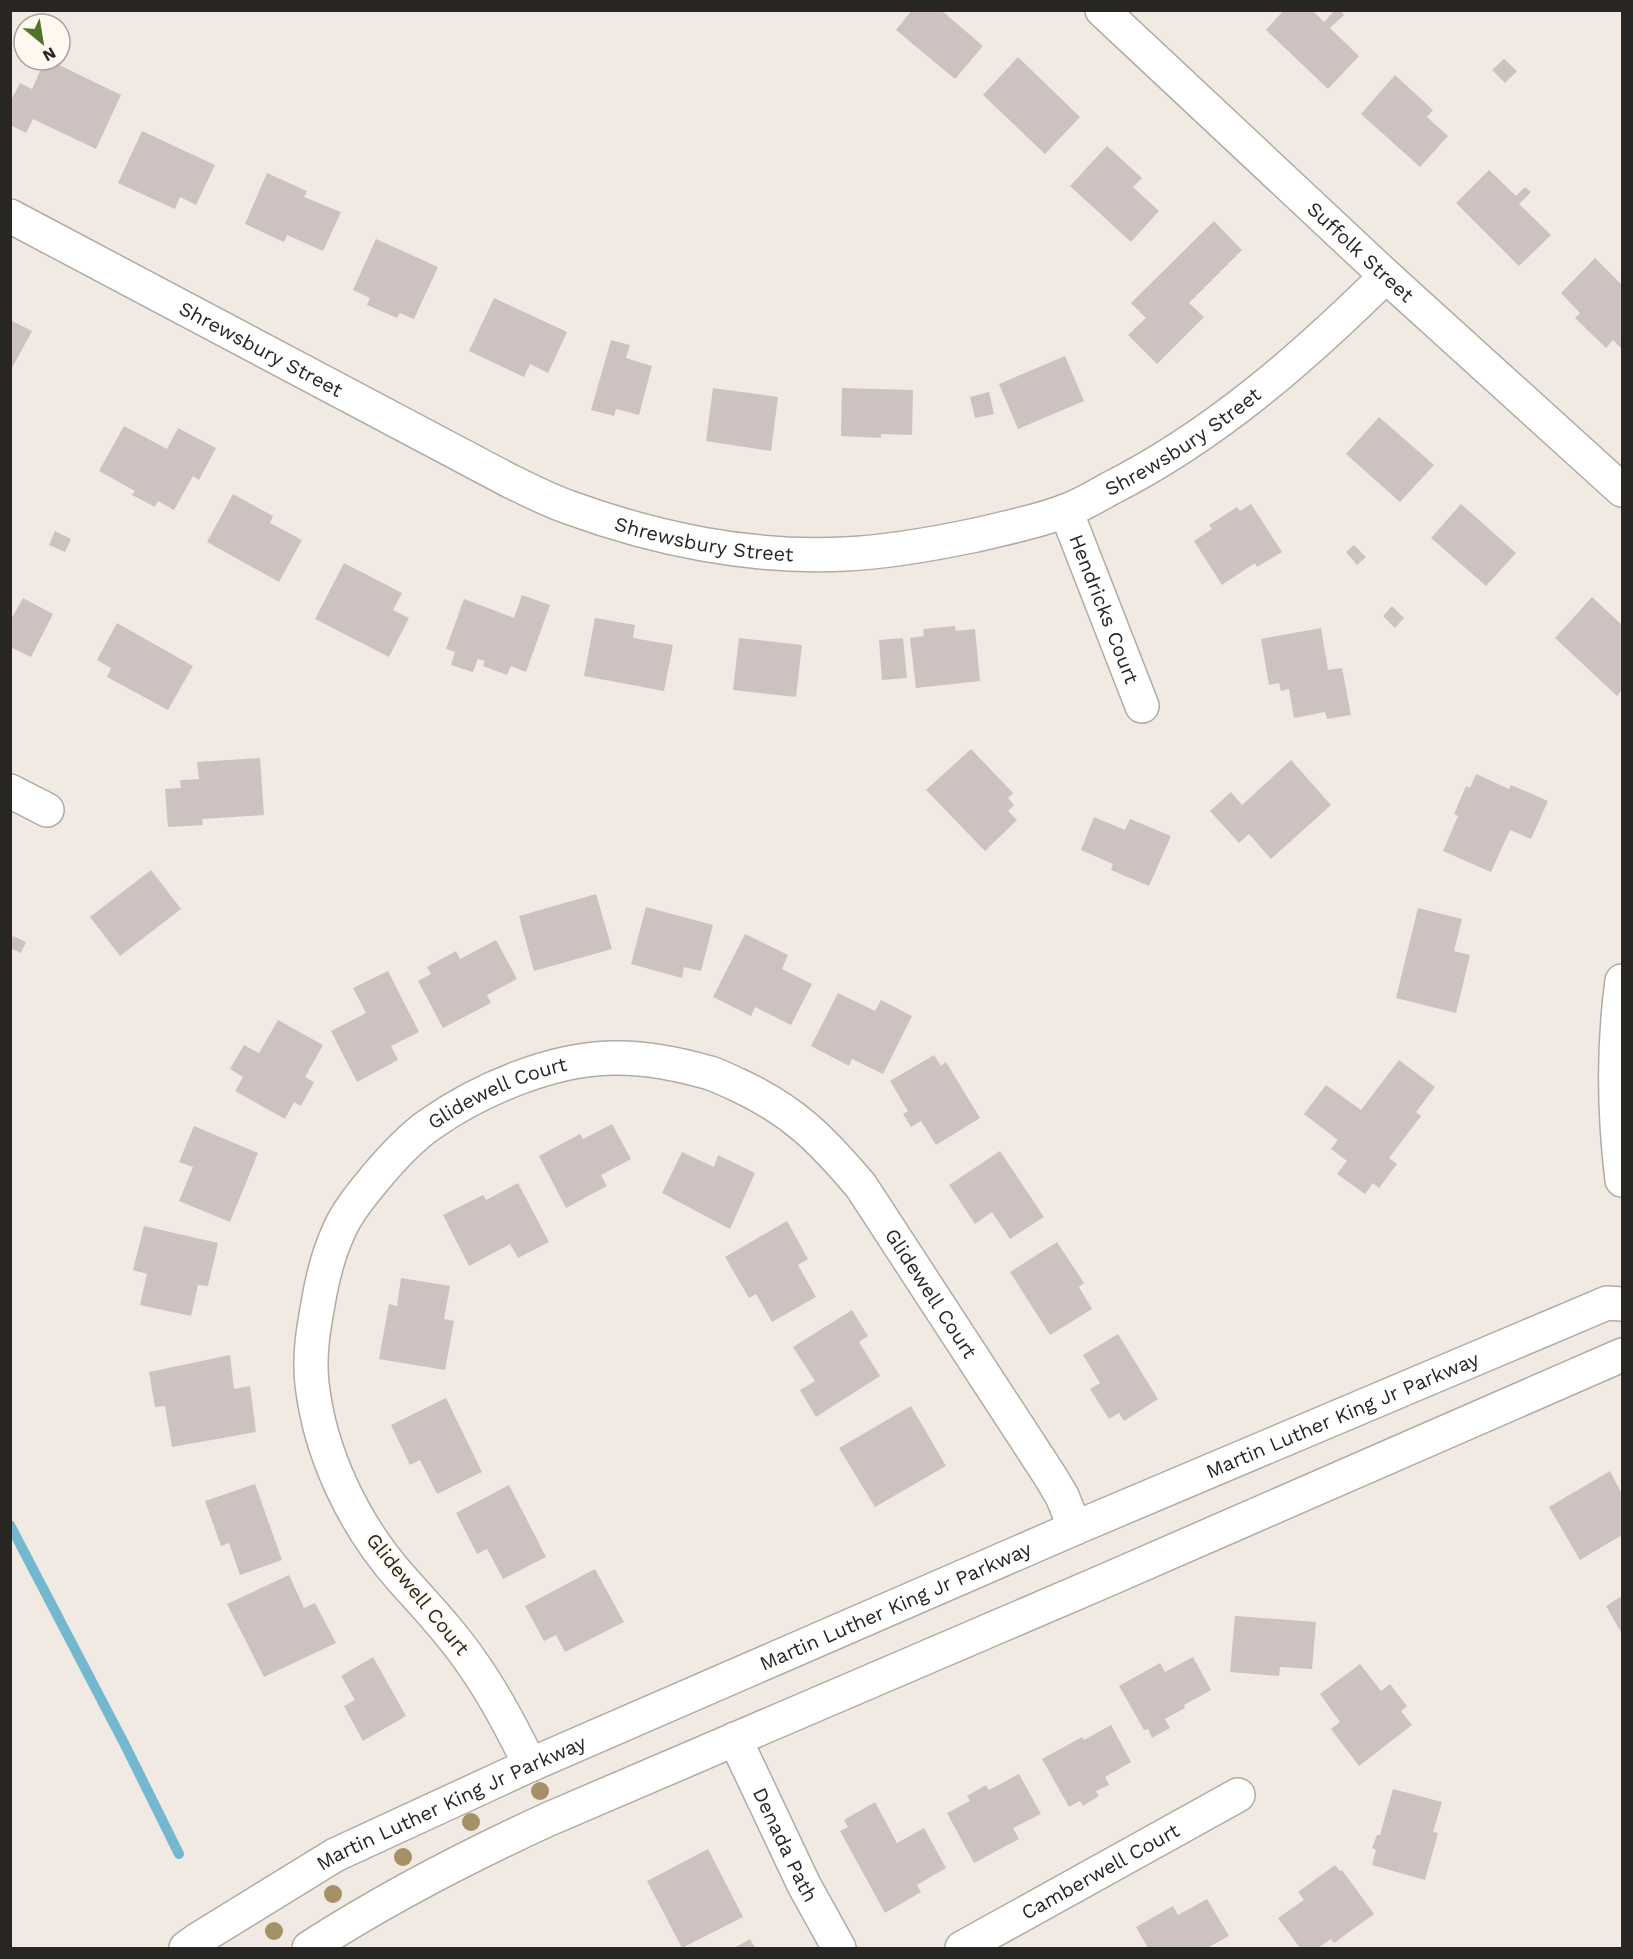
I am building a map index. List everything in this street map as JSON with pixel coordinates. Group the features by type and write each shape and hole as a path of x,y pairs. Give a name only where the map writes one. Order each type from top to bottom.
{"street":[{"name":"Suffolk Street","path":"1102,10 1386,276 1623,490"},
{"name":"Shrewsbury Street","path":"10,216 510,481 566,506 620,525 693,542 764,553 845,554 941,542 1006,528 1066,511 1147,470 1221,421 1290,366 1386,276"},
{"name":"Hendricks Court","path":"1066,511 1142,706"},
{"path":"10,791 47,810"},
{"path":"1623,981 1617,1044 1616,1131 1623,1180"},
{"name":"Glidewell Court","path":"530,1765 508,1719 472,1663 370,1538 337,1475 322,1433 312,1384 311,1345 321,1284 338,1231 361,1196 397,1153 428,1125 503,1084 536,1072 602,1059 668,1063 712,1074 755,1093 791,1114 826,1145 861,1186 1050,1476 1062,1496 1074,1528"},
{"name":"Martin Luther King Jr Parkway","path":"186,1948 335,1855 530,1765 1074,1528 1607,1303 1623,1304"},
{"path":"309,1948 346,1924 495,1844 1623,1355"},
{"name":"Denada Path","path":"735,1739 804,1885 839,1948"},
{"name":"Camberwell Court","path":"962,1948 1238,1795"}],"building":[{"path":"912,10 941,10 983,46 955,79 896,30"},
{"path":"1284,10 1312,10 1324,22 1335,10 1340,10 1344,15 1330,28 1359,56 1328,89 1266,30"},
{"path":"1018,57 1080,117 1045,154 983,95"},
{"path":"1504,59 1517,71 1505,83 1492,70"},
{"path":"72,71 121,95 96,149 33,119 26,133 10,125 10,102 20,83 32,89 40,72"},
{"path":"1395,75 1433,110 1427,117 1448,136 1420,167 1361,114"},
{"path":"142,131 215,165 196,205 180,197 175,209 118,183"},
{"path":"1107,146 1142,178 1133,187 1159,211 1131,242 1070,186"},
{"path":"1489,170 1516,196 1525,187 1531,192 1519,204 1551,235 1519,266 1456,203"},
{"path":"267,173 307,191 304,197 341,212 323,251 287,235 284,242 245,224"},
{"path":"1214,221 1242,250 1189,303 1204,317 1157,364 1128,335 1146,318 1131,303"},
{"path":"376,239 438,267 414,319 400,313 397,318 367,305 370,298 353,290"},
{"path":"1595,258 1622,285 1622,349 1613,340 1606,348 1575,318 1580,313 1561,293"},
{"path":"494,298 567,332 548,373 530,364 524,377 469,351"},
{"path":"10,320 32,331 12,368 10,367"},
{"path":"611,340 630,345 626,358 652,366 639,415 616,409 614,416 591,410"},
{"path":"1065,356 1084,401 1018,429 999,384"},
{"path":"713,388 778,397 771,451 706,441"},
{"path":"842,388 913,390 912,435 881,434 881,438 841,436"},
{"path":"989,392 994,414 975,418 970,397"},
{"path":"1379,417 1434,465 1400,502 1346,454"},
{"path":"124,426 167,449 178,428 216,448 199,480 193,476 174,510 158,501 155,507 132,495 135,491 99,471"},
{"path":"233,494 273,516 270,523 302,540 279,582 207,542"},
{"path":"1251,504 1282,552 1257,567 1255,563 1222,585 1194,541 1212,529 1209,525 1237,507 1240,511"},
{"path":"1461,504 1516,553 1486,586 1431,538"},
{"path":"55,531 71,539 65,552 49,545"},
{"path":"1354,545 1366,557 1357,565 1346,552"},
{"path":"344,563 402,593 393,610 409,618 389,657 315,619"},
{"path":"522,595 550,605 526,672 511,666 507,675 483,666 485,661 478,659 473,672 451,665 455,652 446,649 464,599 514,618"},
{"path":"1592,597 1622,625 1622,690 1617,696 1555,638"},
{"path":"23,598 53,614 31,657 10,647 10,621"},
{"path":"1392,606 1404,618 1395,628 1383,616"},
{"path":"595,618 635,625 633,638 673,645 664,691 584,676"},
{"path":"117,623 193,666 168,710 107,677 111,668 97,660"},
{"path":"955,626 956,631 975,629 980,681 916,688 910,638 924,636 923,629"},
{"path":"1321,628 1328,670 1342,668 1351,715 1327,719 1325,712 1294,718 1289,689 1281,691 1279,683 1269,685 1261,639"},
{"path":"739,638 802,645 796,697 733,690"},
{"path":"903,638 907,678 882,680 879,640"},
{"path":"971,749 1013,793 1008,798 1014,805 1008,811 1017,820 985,851 926,790"},
{"path":"260,758 264,815 202,819 203,825 168,827 165,789 181,788 180,780 199,779 197,762"},
{"path":"1291,760 1331,805 1271,859 1249,834 1239,843 1210,811 1231,792 1242,805"},
{"path":"1476,774 1509,789 1511,785 1548,801 1531,839 1510,830 1491,872 1443,851 1458,816 1454,814 1466,786 1470,788"},
{"path":"1094,817 1125,830 1130,819 1171,836 1149,886 1111,870 1113,864 1081,850"},
{"path":"151,870 181,909 120,956 90,917"},
{"path":"596,894 612,949 534,971 519,916"},
{"path":"646,907 713,925 701,971 684,967 682,978 631,964"},
{"path":"1418,908 1462,919 1454,951 1470,955 1456,1013 1396,998"},
{"path":"745,934 788,955 782,969 812,984 791,1025 755,1007 751,1016 713,997"},
{"path":"13,936 26,942 21,953 10,948"},
{"path":"496,940 517,979 487,995 491,1003 443,1028 418,981 431,974 427,967 456,951 460,959"},
{"path":"388,971 419,1032 391,1046 398,1060 357,1082 331,1031 366,1013 353,988"},
{"path":"838,993 875,1011 881,1000 912,1016 883,1074 852,1059 849,1066 811,1046"},
{"path":"278,1020 323,1045 305,1077 314,1082 301,1106 294,1102 285,1119 235,1091 243,1077 230,1069 244,1045 259,1053"},
{"path":"934,1055 941,1066 946,1062 980,1118 936,1145 921,1121 911,1127 903,1114 908,1111 890,1081"},
{"path":"1399,1060 1435,1087 1416,1112 1421,1116 1389,1158 1397,1164 1379,1188 1373,1183 1365,1194 1337,1174 1347,1161 1331,1149 1338,1140 1304,1114 1326,1085 1361,1110"},
{"path":"612,1124 631,1159 601,1175 607,1186 566,1208 539,1156 580,1134 583,1139"},
{"path":"194,1126 258,1153 230,1222 179,1201 193,1167 179,1162"},
{"path":"1000,1151 1044,1217 1010,1239 992,1212 975,1224 949,1185"},
{"path":"682,1152 714,1167 718,1155 755,1173 730,1229 662,1193"},
{"path":"518,1183 549,1242 518,1258 510,1244 469,1266 443,1215 483,1195 486,1200"},
{"path":"787,1221 808,1259 798,1265 816,1297 772,1322 756,1294 749,1298 725,1257"},
{"path":"144,1226 218,1243 208,1286 198,1285 191,1316 140,1305 147,1274 133,1270"},
{"path":"1057,1242 1084,1283 1079,1287 1092,1309 1050,1335 1010,1272"},
{"path":"401,1278 450,1286 444,1319 454,1321 445,1370 379,1359 389,1304 397,1306"},
{"path":"852,1310 868,1336 859,1342 880,1376 816,1417 800,1390 815,1381 793,1347"},
{"path":"1118,1334 1158,1399 1124,1421 1119,1413 1109,1419 1090,1389 1100,1383 1083,1355"},
{"path":"230,1355 234,1389 250,1386 256,1432 172,1447 165,1406 155,1407 149,1372"},
{"path":"446,1398 482,1472 437,1494 420,1460 410,1465 391,1425"},
{"path":"911,1406 946,1466 875,1507 839,1448"},
{"path":"1610,1471 1622,1494 1622,1535 1580,1560 1549,1507"},
{"path":"255,1484 282,1560 240,1575 229,1543 221,1546 205,1501"},
{"path":"509,1485 546,1557 503,1579 487,1549 477,1554 456,1513"},
{"path":"595,1569 624,1622 565,1652 556,1635 544,1641 525,1606"},
{"path":"289,1575 304,1608 315,1603 336,1643 264,1677 227,1604"},
{"path":"1622,1596 1622,1634 1606,1606"},
{"path":"1235,1616 1316,1622 1312,1669 1280,1667 1279,1676 1230,1672"},
{"path":"373,1657 406,1716 363,1741 344,1706 355,1700 341,1676"},
{"path":"1193,1657 1211,1690 1165,1719 1170,1728 1152,1738 1148,1729 1144,1730 1119,1686 1160,1663 1165,1672"},
{"path":"1360,1664 1381,1691 1390,1684 1407,1706 1401,1711 1412,1725 1359,1766 1331,1729 1340,1722 1320,1694"},
{"path":"1111,1725 1131,1762 1105,1777 1109,1785 1096,1791 1099,1796 1083,1806 1080,1801 1069,1807 1042,1759 1082,1737 1084,1740"},
{"path":"1019,1774 1041,1814 1013,1828 1019,1839 974,1863 947,1813 970,1801 967,1796 986,1785 989,1790"},
{"path":"1393,1789 1442,1802 1433,1832 1438,1833 1425,1880 1372,1865 1376,1850 1372,1848 1377,1835 1380,1835"},
{"path":"875,1802 897,1843 924,1828 946,1868 917,1885 921,1892 885,1913 840,1831 848,1827 844,1820"},
{"path":"708,1849 743,1917 682,1948 647,1881"},
{"path":"1335,1865 1340,1871 1342,1870 1374,1914 1334,1943 1331,1939 1318,1948 1300,1948 1278,1918 1304,1900 1298,1892"},
{"path":"1207,1899 1229,1936 1207,1948 1148,1948 1136,1927 1173,1906 1178,1915"},
{"path":"750,1939 755,1948 734,1948"}],"waterway":[{"path":"10,1525 179,1854"}]}
